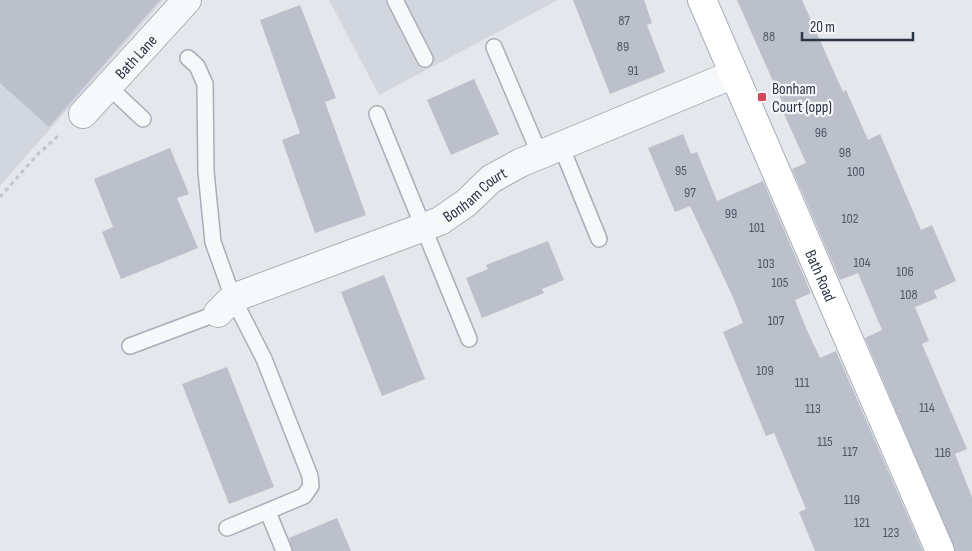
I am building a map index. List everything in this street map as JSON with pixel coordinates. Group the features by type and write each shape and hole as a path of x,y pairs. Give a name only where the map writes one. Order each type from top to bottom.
{"street":[{"name":"Bath Lane","path":"83,114 187,0"},
{"name":"Bath Road","path":"702,0 940,551"},
{"name":"Bonham Court","path":"225,305 440,221 466,203 491,179 550,151 734,74"}],"lane":[{"path":"395,0 425,59"},
{"path":"494,47 599,239"},
{"path":"188,58 197,66 205,84 206,172 213,242 225,305 264,360 310,476 311,486 304,496 227,528"},
{"path":"109,87 143,119"},
{"path":"378,114 469,338"},
{"path":"130,346 225,305"},
{"path":"268,512 284,551"}],"path":[{"path":"0,197 39,154 83,114"}],"shaded area":[{"path":"0,0 163,0 0,186"},
{"path":"329,0 558,0 379,95"}],"building":[{"path":"0,0 160,0 49,127 0,83"},
{"path":"573,0 644,0 652,23 647,25 665,72 610,94"},
{"path":"737,0 802,0 843,92 846,90 868,140 880,134 921,230 932,225 956,281 934,291 937,298 915,307 929,341 922,344 967,449 955,454 972,497 972,551 955,551 865,338 882,330 858,273 840,280 792,169 806,163 781,107 784,106"},
{"path":"300,5 336,98 325,102 366,215 315,233 282,140 300,133 260,20"},
{"path":"474,79 499,134 451,155 427,100"},
{"path":"683,134 691,154 697,152 717,201 763,181 811,293 795,300 806,328 820,358 836,351 923,551 815,551 799,512 806,509 774,433 766,436 723,332 743,323 732,295 690,206 675,212 648,148"},
{"path":"170,148 189,194 177,198 198,248 121,279 102,232 113,227 94,179"},
{"path":"548,241 564,280 542,289 544,293 482,318 466,278 488,269 486,265"},
{"path":"384,275 425,379 382,396 341,292"},
{"path":"227,367 274,487 229,504 182,384"},
{"path":"337,518 351,551 293,551 289,538"}],"place":[{"name":"Bonham Court (opp)","path":"762,97"}]}
